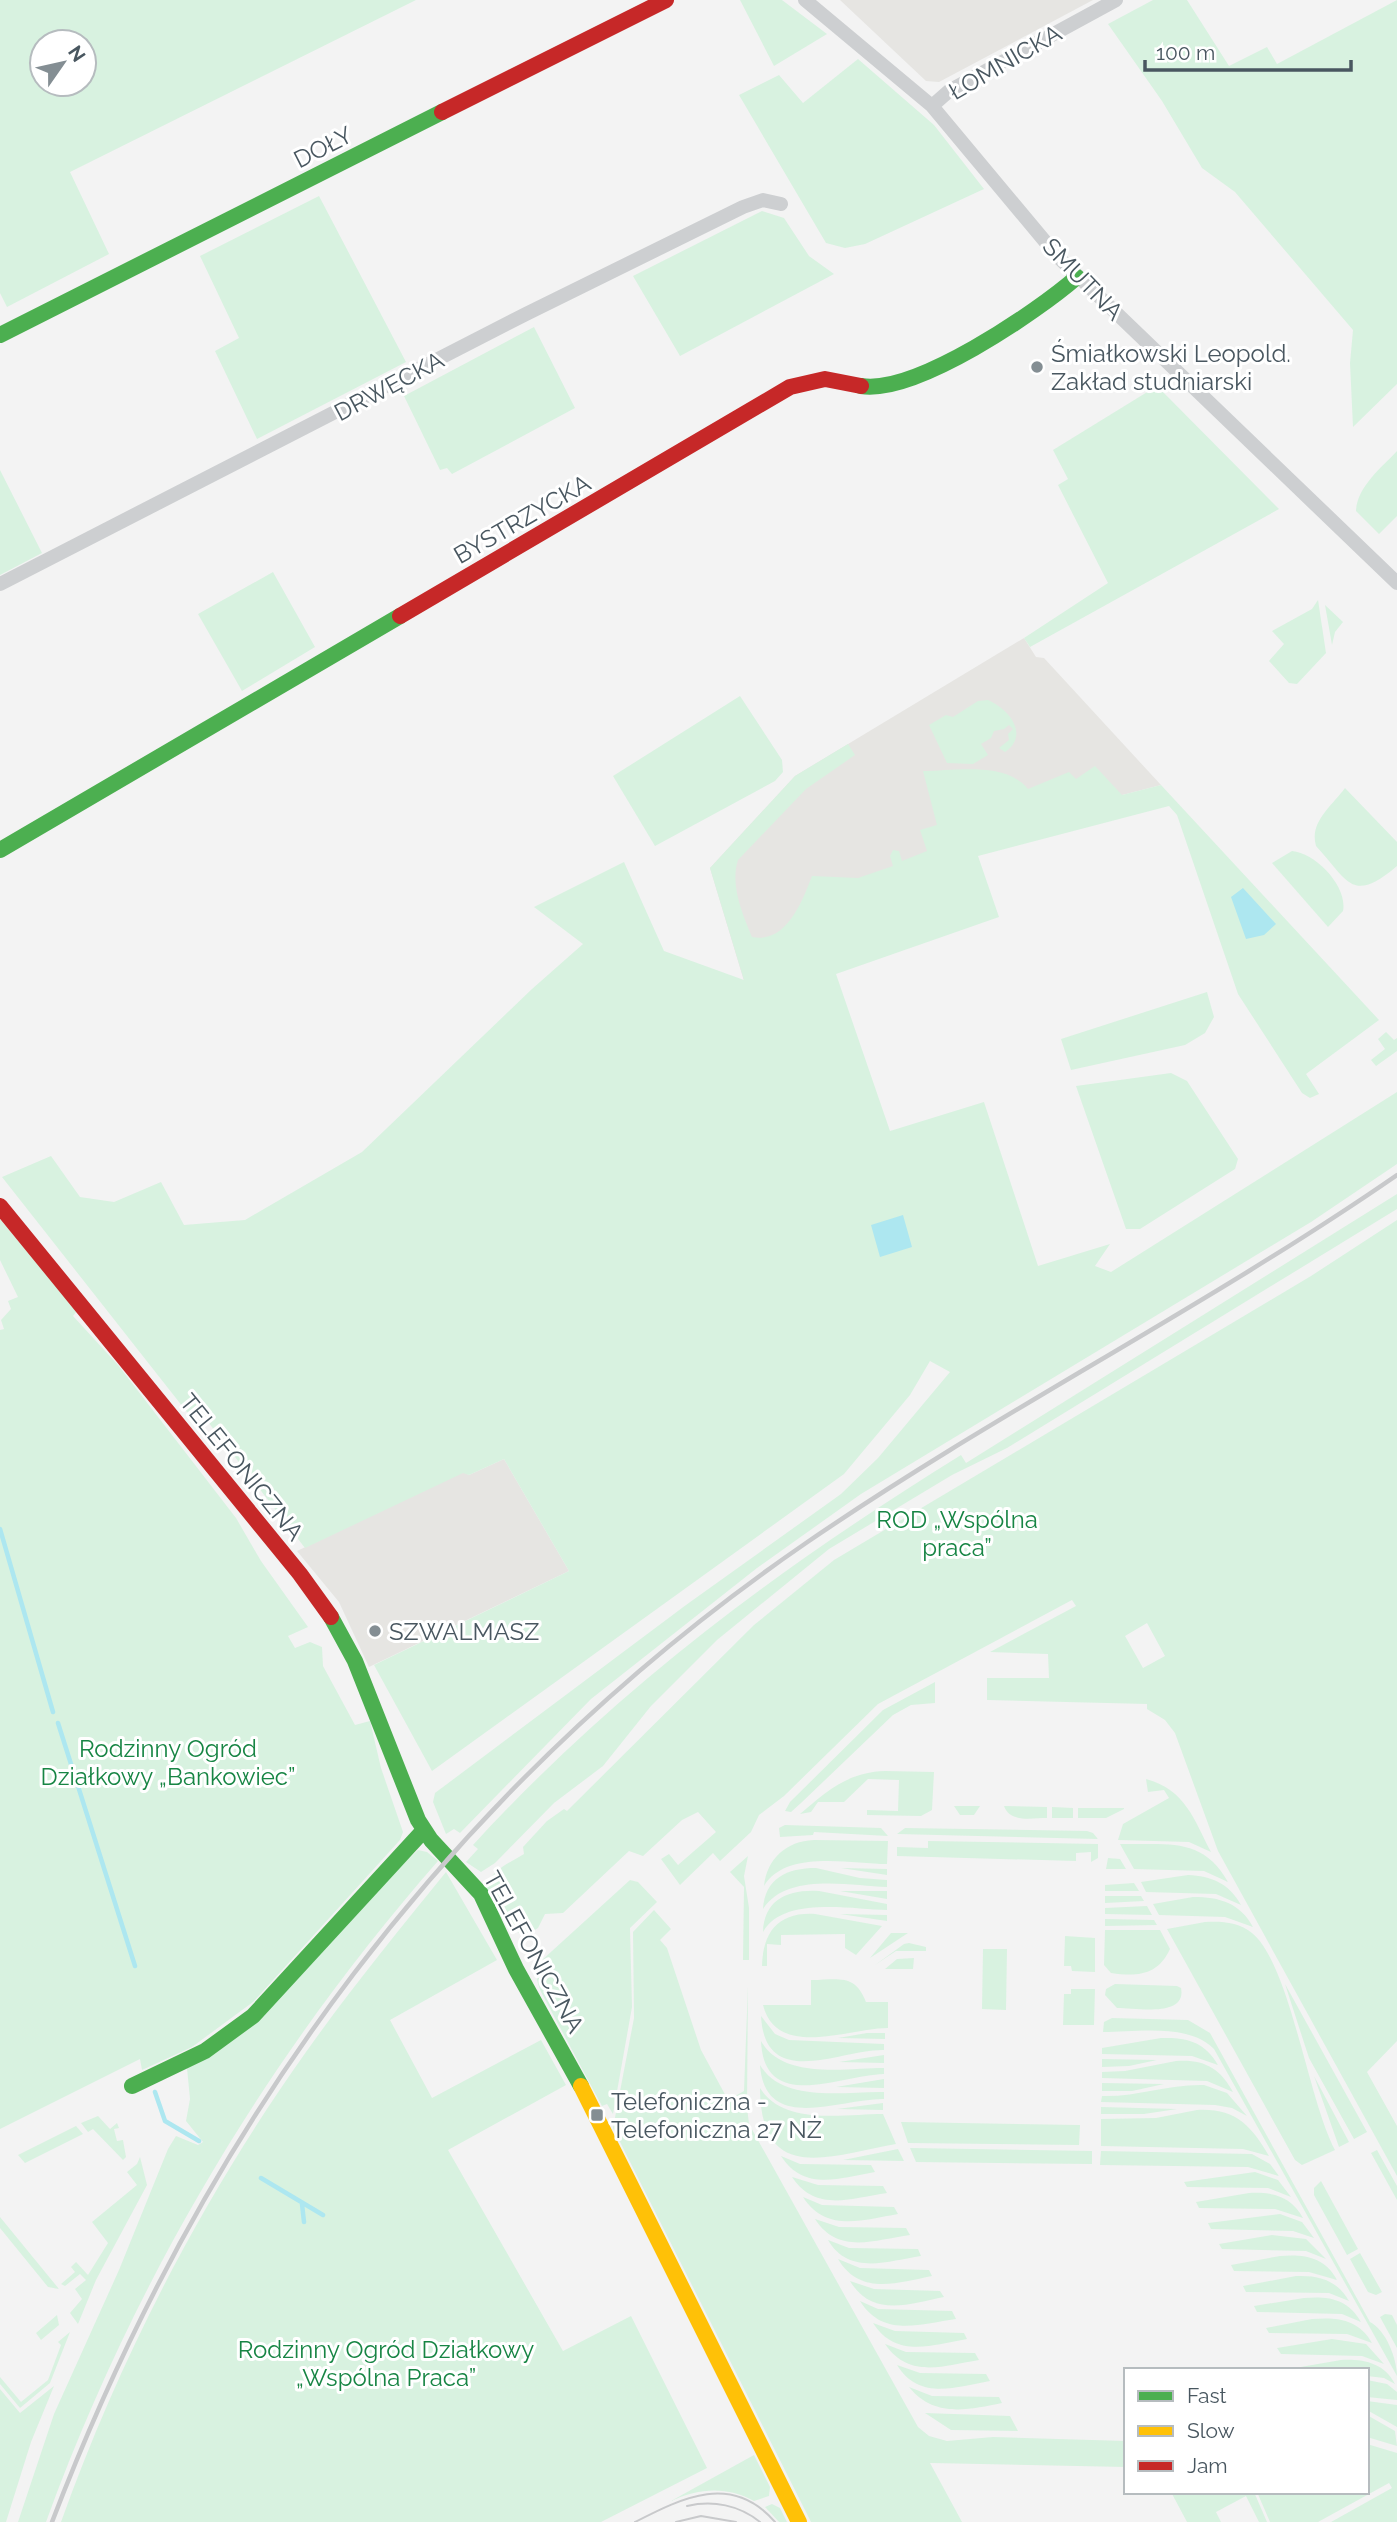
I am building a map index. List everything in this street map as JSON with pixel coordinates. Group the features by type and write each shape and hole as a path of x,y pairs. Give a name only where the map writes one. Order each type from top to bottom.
{"street":[{"name":"DOŁY","path":"0,335 666,0"},
{"name":"SMUTNA","path":"805,0 932,106 1077,277 1397,583"},
{"name":"ŁOMNICKA","path":"932,106 949,90 1116,0"},
{"name":"DRWĘCKA","path":"0,584 526,314 743,207 763,200 781,204"},
{"name":"BYSTRZYCKA","path":"0,850 790,387 819,378 870,388 903,382 953,358 1021,318 1077,277"},
{"name":"TELEFONICZNA","path":"0,1206 328,1612 366,1685 424,1830 481,1894 516,1969 603,2127 799,2522"},
{"path":"132,2086 205,2051 253,2016 424,1830"}],"shaded area":[{"path":"840,0 1093,0 939,82 926,81"},
{"path":"1024,638 1036,657 1044,658 1161,785 968,835 744,981 710,868 795,776"},
{"path":"504,1459 569,1571 369,1667 339,1602 297,1551 463,1472 469,1475"}],"green space":[{"path":"0,0 416,0 70,172 109,254 7,307 0,293"},
{"path":"740,0 782,0 827,34 774,66"},
{"path":"1153,0 1187,0 1229,66 1267,47 1277,64 1397,0 1397,384 1353,427 1350,363 1353,330 1235,192 1202,168 1162,101 1108,24"},
{"path":"858,59 934,125 984,189 865,244 845,248 826,243 739,95 779,75 803,103"},
{"path":"319,196 406,362 257,439 215,351 239,338 200,256"},
{"path":"762,211 784,218 809,256 834,274 680,356 633,276"},
{"path":"534,327 575,408 452,474 447,468 440,470 404,396"},
{"path":"1157,386 1279,509 1030,647 1024,638 1108,583 1058,485 1068,479 1053,450"},
{"path":"1397,451 1397,516 1379,534 1356,511 1357,502 1371,478"},
{"path":"0,470 42,553 0,575"},
{"path":"273,572 315,647 242,691 198,614"},
{"path":"1318,600 1326,653 1297,684 1289,683 1269,661 1284,644 1272,631 1312,609"},
{"path":"1325,605 1343,622 1335,632 1332,645"},
{"path":"740,696 782,760 783,772 775,781 655,846 613,776"},
{"path":"988,700 1003,710 1014,723 1016,738 1012,745 1005,752 999,748 1009,740 1008,734 1013,729 1009,725 994,731 991,738 981,744 988,755 973,764 947,763 929,725 946,715 953,717 978,701"},
{"path":"848,744 855,755 806,789 738,860 736,889 752,937 764,937 783,928 798,909 812,876 858,878 893,866 890,856 893,850 899,851 902,861 927,851 920,830 937,825 923,771 993,771 1007,774 1028,789 1069,772 1076,779 1095,766 1122,795 1161,785 1379,1020 1306,1074 1319,1094 1310,1098 1302,1093 1238,994 1177,815 1169,806 978,856 999,917 836,974 890,1131 984,1102 1038,1266 1110,1244 1095,1266 1111,1272 1397,1092 1397,1164 1311,1222 861,1494 757,1568 591,1699 460,1833 454,1829 446,1834 433,1802 435,1793 686,1605 841,1494 878,1458 950,1372 930,1361 910,1395 844,1474 432,1771 374,1665 569,1571 504,1459 469,1475 463,1473 305,1548 198,1409 190,1416 2,1177 51,1156 80,1197 114,1202 161,1182 184,1225 245,1220 362,1152 532,989 583,944 534,907 624,862 664,951 744,980 710,868 795,776"},
{"path":"1345,788 1397,842 1397,866 1370,884 1352,884 1316,846 1316,829 1319,822"},
{"path":"1292,851 1311,858 1320,865 1341,892 1343,911 1328,927 1272,863"},
{"path":"1207,992 1214,1017 1205,1033 1185,1045 1071,1070 1061,1039"},
{"path":"1386,1032 1394,1040 1397,1038 1397,1051 1376,1066 1371,1060 1385,1049 1378,1039"},
{"path":"1171,1073 1187,1081 1238,1159 1235,1169 1140,1229 1126,1229 1076,1086"},
{"path":"1397,1194 1397,1209 1007,1448 952,1475 829,1549 717,1640 651,1706 603,1766 554,1803 495,1863 481,1872 466,1862 478,1849 473,1845 585,1733 703,1633 765,1586 828,1541 961,1455 966,1463"},
{"name":"Rodzinny Ogród Działkowy „Bankowiec”","path":"0,1219 77,1311 73,1316 118,1365 236,1518 261,1561 308,1627 288,1636 295,1648 310,1642 322,1647 323,1666 355,1725 370,1721 381,1768 403,1832 400,1840 253,2002 192,2047 142,2070 140,2059 0,2129 0,1330 4,1329 1,1320 11,1309 8,1301 18,1297 0,1260"},
{"name":"ROD „Wspólna praca”","path":"1397,1220 1397,2041 1367,2072 1397,2126 1397,2176 1218,1851 1175,1733 1165,1720 1147,1709 1147,1704 987,1700 987,1678 1049,1678 1048,1654 990,1652 1076,1606 1072,1600 878,1704 784,1796 759,1815 751,1832 720,1861 713,1853 680,1885 661,1859 669,1854 678,1865 716,1832 698,1812 682,1820 643,1856 629,1851 563,1913 545,1914 538,1928 527,1935 506,1923 486,1887 492,1876 524,1854 523,1847 547,1821 564,1809 567,1811 754,1625 834,1560 1311,1276","holes":["1147,1623 1165,1656 1143,1668 1125,1636"]},
{"path":"935,1682 935,1703 911,1705 893,1715 791,1812 785,1811 790,1802 883,1710"},
{"path":"885,1771 934,1772 932,1810 921,1816 867,1815 867,1810 898,1811 899,1780 868,1779 844,1802 818,1802 811,1812 800,1814 839,1784 860,1775"},
{"path":"1146,1779 1160,1784 1180,1798 1194,1818 1211,1852 1189,1842 1118,1840 1123,1824 1169,1798 1164,1790 1148,1792"},
{"path":"954,1806 980,1806 974,1815 960,1815"},
{"path":"1004,1806 1047,1807 1047,1818 1016,1817"},
{"path":"1052,1807 1073,1808 1073,1818 1052,1818"},
{"path":"1078,1808 1124,1809 1106,1818 1078,1818"},
{"path":"785,1825 881,1828 888,1836 814,1832 813,1835 780,1837 779,1828"},
{"path":"905,1828 1087,1831 1098,1839 897,1834"},
{"path":"814,1840 888,1841 887,1864 838,1861 803,1863 774,1874 764,1886 769,1868 780,1853 795,1844"},
{"path":"928,1841 1098,1844 1098,1858 1091,1862 1091,1852 1076,1853 1076,1861 897,1856 897,1847 928,1848"},
{"path":"1120,1844 1168,1844 1195,1850 1218,1867 1228,1882 1204,1871 1134,1869"},
{"path":"418,1850 427,1852 438,1861 376,1935 317,2012 211,2173 120,2344 81,2432 46,2522 18,2522 54,2414 119,2270 168,2149 176,2136 198,2145 203,2142 186,2121 190,2099 187,2068"},
{"path":"748,1856 744,1876 749,1908 749,1960 743,1960 744,1887 730,1872"},
{"path":"1108,1858 1120,1859 1126,1869 1106,1869"},
{"path":"816,1868 860,1878 887,1880 887,1887 838,1884 803,1886 774,1897 763,1909 768,1890 779,1877 796,1870"},
{"path":"841,1868 887,1869 887,1875"},
{"name":"Rodzinny Ogród Działkowy „Wspólna Praca”","path":"446,1872 497,1960 390,2020 432,2098 541,2040 566,2085 448,2150 563,2351 631,2316 707,2468 601,2522 61,2522 110,2399 167,2279 199,2220 268,2107 323,2029"},
{"path":"1188,1875 1219,1882 1231,1891 1241,1905 1216,1894 1146,1892 1141,1882"},
{"path":"630,1880 638,1882 657,1902 630,1928 632,2007 613,2114 607,2104 602,2106 541,1992 537,1973 541,1961"},
{"path":"1134,1883 1139,1891 1105,1891 1105,1885"},
{"path":"819,1891 887,1904 887,1910 837,1907 801,1909 785,1913 772,1921 763,1932 768,1911 780,1898 798,1892"},
{"path":"840,1891 887,1891 887,1899"},
{"path":"1105,1896 1141,1896 1144,1901 1105,1903"},
{"path":"1193,1897 1212,1898 1228,1903 1242,1912 1253,1927 1225,1917 1159,1915 1153,1904"},
{"path":"1147,1906 1152,1915 1105,1914 1105,1908"},
{"path":"654,1910 671,1929 660,1940 667,1948 701,2050 728,2100 744,2091 748,1986 749,2124 918,2427 929,2436 947,2441 993,2437 1124,2441 1124,2467 930,2463 962,2522 811,2522 613,2128 634,2018 633,1932"},
{"path":"815,1914 882,1926 856,1955 845,1948 845,1934 781,1935 781,1945 767,1944 767,1966 762,1966 766,1943 775,1926 792,1916"},
{"path":"840,1914 887,1915 887,1921"},
{"path":"1105,1919 1154,1920 1157,1925 1105,1926"},
{"path":"1205,1922 1241,1926 1252,1933 1265,1949 1288,2002 1316,2099 1335,2150 1302,2165 1295,2160 1167,1929"},
{"path":"1105,1930 1160,1930 1170,1949 1160,1964 1146,1972 1130,1975 1111,1973 1104,1965"},
{"path":"891,1933 908,1933 870,1958"},
{"path":"1065,1936 1095,1938 1095,1972 1072,1971 1071,1966 1064,1966"},
{"path":"904,1944 926,1947 926,1951 896,1951 875,1965"},
{"path":"983,1949 1007,1949 1006,2010 982,2009"},
{"path":"914,1958 913,1969 885,1969 897,1959"},
{"path":"837,1979 851,1982 857,1986 866,2002 888,2002 888,2028 816,2037 783,2032 771,2022 763,2005 811,2005 811,1980"},
{"path":"1115,1984 1177,1986 1181,1988 1181,1997 1176,2004 1168,2008 1117,2008 1105,1995 1106,1989"},
{"path":"1285,1984 1367,2132 1354,2139 1309,2058"},
{"path":"1071,1989 1095,1989 1094,2025 1063,2025 1064,1994 1071,1994"},
{"path":"761,2016 775,2034 789,2040 884,2044 884,2050 827,2059 790,2060 776,2053 766,2039"},
{"path":"1112,2018 1188,2020 1210,2033 1370,2322 1386,2338 1393,2354 1397,2376 1214,2049 1191,2035 1177,2032 1103,2032 1104,2022"},
{"path":"885,2033 885,2039 838,2038"},
{"path":"1161,2038 1194,2042 1207,2051 1218,2065 1192,2056 1102,2054 1102,2048"},
{"path":"761,2041 771,2053 784,2062 800,2067 834,2070 884,2068 884,2074 827,2083 790,2084 775,2077 765,2063"},
{"path":"884,2055 884,2063 839,2062"},
{"path":"1102,2059 1157,2060 1129,2066 1102,2067"},
{"path":"1176,2061 1195,2062 1210,2067 1223,2077 1233,2092 1207,2081 1102,2078 1102,2072 1125,2071"},
{"path":"760,2065 770,2077 784,2086 816,2093 884,2092 884,2099 808,2108 790,2106 775,2100 765,2087"},
{"path":"1314,2076 1349,2142 1339,2147"},
{"path":"884,2079 884,2088 836,2087"},
{"path":"1102,2083 1164,2084 1132,2091 1102,2091"},
{"path":"1204,2085 1227,2093 1247,2116 1232,2108 1215,2105 1101,2102 1102,2096"},
{"path":"760,2088 771,2100 799,2113 833,2116 883,2114 896,2144 825,2157 804,2157 786,2152 773,2140 763,2119"},
{"path":"883,2103 883,2110 837,2109"},
{"path":"1101,2107 1177,2109 1144,2114 1101,2114"},
{"path":"1197,2110 1222,2112 1240,2121 1255,2135 1269,2156 1243,2149 1101,2146 1101,2119 1156,2118"},
{"path":"98,2116 110,2129 117,2123 119,2128 114,2129 117,2141 123,2140 126,2157 123,2160 93,2129 88,2132 81,2123"},
{"path":"901,2122 1080,2125 1079,2145 908,2143"},
{"path":"76,2126 83,2134 25,2163 18,2155"},
{"path":"910,2148 1092,2151 1092,2164 916,2162"},
{"path":"898,2149 904,2161 843,2160"},
{"path":"1377,2150 1397,2186 1397,2200 1371,2153"},
{"path":"1101,2151 1252,2154 1270,2164 1279,2176 1248,2167 1100,2165"},
{"path":"781,2156 800,2164 871,2165 875,2172 836,2179 812,2178 800,2175"},
{"path":"140,2157 147,2185 96,2280 78,2324 70,2313 82,2299 75,2289 86,2280 80,2274 65,2286 61,2284 75,2272 71,2267 76,2262 88,2275 108,2243 92,2222 137,2185 127,2172 137,2164"},
{"path":"1255,2172 1278,2180 1291,2197 1268,2188 1187,2187 1184,2182"},
{"path":"792,2177 818,2185 883,2186 887,2193 847,2200 823,2199 801,2188"},
{"path":"1321,2181 1358,2249 1347,2255 1314,2195 1314,2188"},
{"path":"1249,2193 1266,2193 1287,2200 1303,2218 1275,2209 1199,2208 1196,2202"},
{"path":"803,2197 822,2205 894,2207 898,2214 859,2221 834,2220 812,2208"},
{"path":"1280,2214 1302,2222 1314,2238 1293,2231 1211,2229 1208,2223"},
{"path":"0,2217 59,2289 48,2287 0,2228"},
{"path":"815,2219 839,2227 906,2228 910,2235 870,2242 846,2241 824,2230"},
{"path":"1272,2235 1306,2239 1326,2259 1306,2251 1222,2249 1219,2244"},
{"path":"828,2240 849,2248 918,2249 921,2256 883,2263 858,2262 837,2251"},
{"path":"1360,2253 1382,2292 1376,2295 1368,2292 1350,2259"},
{"path":"1280,2256 1313,2259 1326,2266 1337,2280 1309,2272 1234,2271 1231,2265"},
{"path":"838,2259 860,2268 929,2270 932,2276 893,2283 868,2282 847,2271"},
{"path":"1296,2276 1327,2280 1339,2288 1349,2301 1329,2293 1246,2292 1243,2286"},
{"path":"850,2281 874,2289 940,2291 944,2297 905,2305 880,2304 859,2293"},
{"path":"1304,2298 1337,2301 1350,2308 1361,2322 1342,2314 1257,2312 1254,2306"},
{"path":"860,2301 878,2309 952,2311 956,2319 903,2326 891,2324 869,2313"},
{"path":"1385,2314 1392,2315 1397,2325 1397,2348 1380,2317"},
{"path":"57,2315 59,2325 41,2340 36,2333"},
{"path":"1312,2319 1339,2319 1354,2324 1372,2343 1347,2334 1269,2333 1266,2328"},
{"path":"873,2323 895,2331 964,2333 967,2339 928,2346 904,2345 892,2342"},
{"path":"70,2332 50,2383 20,2408 0,2384 0,2377 21,2402 48,2380 61,2345 58,2342"},
{"path":"1332,2339 1366,2344 1384,2364 1362,2356 1281,2354 1277,2348"},
{"path":"885,2344 906,2352 975,2353 979,2360 940,2367 916,2366 894,2355"},
{"path":"1341,2360 1358,2360 1379,2367 1395,2384 1384,2378 1369,2376 1369,2368 1295,2368"},
{"path":"897,2365 920,2373 986,2374 990,2381 951,2388 927,2387 916,2384"},
{"path":"1369,2380 1387,2384 1397,2392 1397,2400 1369,2397"},
{"path":"54,2386 31,2442 6,2522 0,2522 0,2389 20,2413"},
{"path":"909,2387 932,2396 999,2397 1002,2403 977,2408 940,2408 929,2404"},
{"path":"1369,2401 1397,2405 1397,2427 1369,2411"},
{"path":"925,2413 1010,2416 1018,2431 951,2430"},
{"path":"1369,2416 1395,2431 1397,2446 1369,2438"},
{"path":"1369,2445 1397,2453 1397,2522 1331,2522 1392,2488 1389,2483 1369,2494"},
{"path":"754,2455 770,2487 769,2496 754,2501 734,2493 713,2490 692,2493 671,2501"},
{"path":"1172,2494 1255,2494 1267,2522 1259,2522 1246,2496 1216,2512 1221,2522 1187,2522"},
{"path":"1258,2494 1369,2494 1318,2522 1270,2522"},
{"path":"772,2504 780,2508 787,2522 779,2522 765,2507"}],"water":[{"path":"1243,888 1276,924 1264,935 1246,939 1231,897"},
{"path":"903,1215 912,1247 880,1257 871,1225"}],"waterway":[{"path":"0,1529 53,1712"},
{"path":"58,1723 135,1966"},
{"path":"155,2092 165,2121 199,2141"},
{"path":"261,2178 323,2215"},
{"path":"302,2204 304,2222"}],"tram line":[{"path":"635,2522 671,2505 706,2494 742,2498 759,2507 775,2522"},
{"path":"687,2506 725,2505 743,2511 760,2522"},
{"path":"676,2522 701,2516 736,2522"}],"railway":[{"path":"52,2522 114,2375 184,2235 264,2101 353,1974 452,1855 560,1743 678,1639 806,1543 952,1449 1251,1270 1397,1175"}],"traffic: fast":[{"path":"0,335 442,112"},
{"path":"861,386 884,385 912,378 943,365 1034,310 1077,277"},
{"path":"0,850 400,616"},
{"path":"331,1617 355,1661 418,1820 431,1840 481,1894 516,1969 581,2086"},
{"path":"132,2086 205,2051 253,2016 424,1830"}],"traffic: slow":[{"path":"581,2086 799,2522"}],"traffic: jam":[{"path":"442,112 666,0"},
{"path":"400,616 790,387 825,379 861,386"},
{"path":"0,1206 300,1574 331,1617"}],"place":[{"name":"Śmiałkowski Leopold. Zakład studniarski","path":"1037,367"},
{"name":"SZWALMASZ","path":"375,1631"},
{"name":"Telefoniczna - Telefoniczna 27 NŻ","path":"597,2115"}]}
